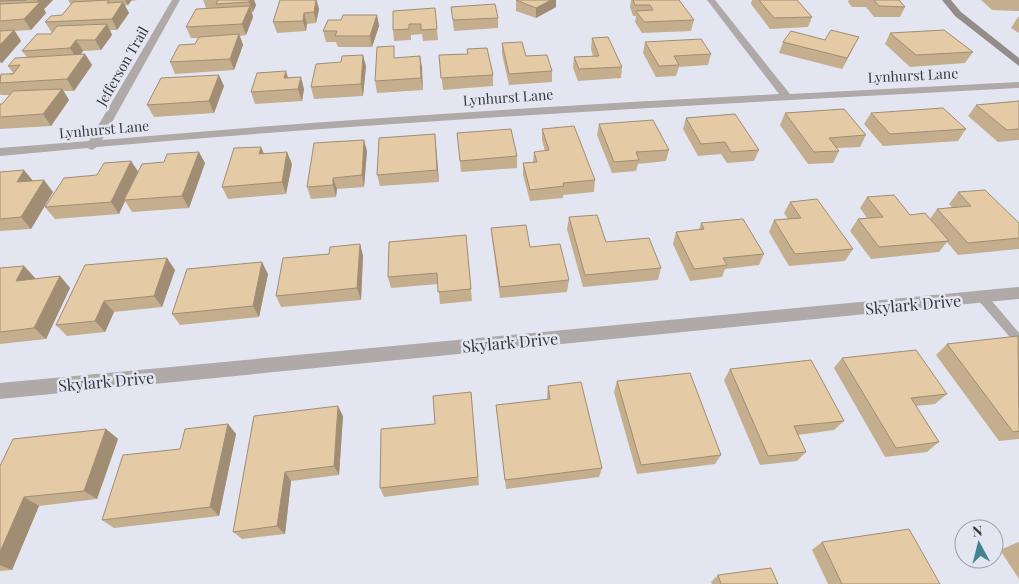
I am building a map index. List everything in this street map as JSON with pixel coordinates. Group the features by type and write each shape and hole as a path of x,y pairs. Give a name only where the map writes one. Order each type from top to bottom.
{"street":[{"name":"Jefferson Trail","path":"92,146 176,0"},
{"path":"711,0 787,97"},
{"path":"946,0 958,14 1019,63"},
{"name":"Lynhurst Lane","path":"0,152 92,146 238,131 572,108 1019,85"},
{"name":"Skylark Drive","path":"0,391 1019,293"}],"lane":[{"path":"982,297 1019,340"}],"building":[{"path":"109,0 107,3 123,2 112,19 45,22 51,16 62,15 73,2"},
{"path":"218,0 250,0 249,2 216,4"},
{"path":"280,0 316,0 314,12 304,13 303,21 273,22"},
{"path":"516,0 551,0 536,8"},
{"path":"633,0 679,0 694,20 644,22 636,11 653,10 650,5 635,5"},
{"path":"759,0 797,0 812,17 774,18"},
{"path":"874,0 899,0 905,7 879,6"},
{"path":"40,2 24,19 0,21 0,4"},
{"path":"495,4 498,18 453,20 451,7"},
{"path":"250,6 242,24 186,27 196,9"},
{"path":"435,8 437,29 421,30 421,24 409,24 409,29 393,30 393,11"},
{"path":"343,15 377,15 370,36 335,36 337,31 323,31 328,20 341,20"},
{"path":"107,24 95,40 76,40 70,48 22,51 37,34 51,34 57,26"},
{"path":"14,30 0,45 0,31"},
{"path":"831,30 859,37 847,58 783,42 791,31 825,40"},
{"path":"944,30 973,52 916,55 890,33"},
{"path":"239,34 230,59 170,62 179,45 195,44 199,37"},
{"path":"608,37 622,67 579,69 574,57 599,56 592,38"},
{"path":"701,39 711,54 674,56 679,65 659,66 645,42"},
{"path":"522,42 526,56 547,55 552,71 509,74 502,43"},
{"path":"394,46 394,58 420,56 421,78 375,81 377,47"},
{"path":"487,48 493,75 441,78 439,55 468,54 467,49"},
{"path":"85,54 67,79 0,83 1,74 13,74 20,65 8,66 15,58"},
{"path":"363,55 361,84 311,87 316,64 341,62 342,56"},
{"path":"286,71 284,78 301,77 298,89 251,92 257,73"},
{"path":"219,75 209,101 147,105 161,78"},
{"path":"62,89 43,114 0,117 0,104 13,91"},
{"path":"1019,101 1019,129 1007,130 976,105"},
{"path":"943,108 966,129 890,134 871,113"},
{"path":"844,109 866,135 829,138 839,151 814,152 785,113"},
{"path":"735,114 759,150 731,152 725,142 701,144 686,118"},
{"path":"653,120 669,150 636,152 639,160 614,162 599,124"},
{"path":"574,126 595,180 563,183 564,186 530,190 523,163 537,162 534,152 549,150 542,129"},
{"path":"511,129 517,156 460,161 457,133"},
{"path":"435,134 437,170 377,175 379,138"},
{"path":"364,140 362,175 333,178 333,185 307,187 314,143"},
{"path":"261,147 259,154 287,152 282,182 222,187 234,148"},
{"path":"199,152 182,196 124,200 142,164 164,162 167,154"},
{"path":"131,161 111,202 45,207 64,178 97,175 104,163"},
{"path":"24,170 17,182 44,180 21,217 0,219 0,172"},
{"path":"985,190 1019,223 1019,238 968,243 937,209 971,206 958,192"},
{"path":"894,195 910,215 925,213 949,241 879,247 858,219 883,217 867,197"},
{"path":"817,199 853,249 795,254 774,220 801,218 790,202"},
{"path":"597,215 606,242 649,238 661,268 585,275 569,217"},
{"path":"743,219 764,254 723,258 727,265 694,269 676,232 704,229 701,223"},
{"path":"526,225 530,247 560,244 569,280 500,287 491,228"},
{"path":"466,235 471,289 438,292 437,273 388,277 389,242"},
{"path":"360,244 357,288 276,296 283,258 329,254 330,247"},
{"path":"167,258 154,296 104,301 95,321 56,325 85,265"},
{"path":"262,262 253,306 172,314 187,269"},
{"path":"24,266 16,281 60,276 34,328 0,332 0,268"},
{"path":"1018,336 1019,431 1013,432 947,344"},
{"path":"916,350 947,394 911,398 939,442 896,448 842,358"},
{"path":"811,360 844,421 794,426 806,452 768,456 730,369"},
{"path":"690,373 721,455 641,465 617,381"},
{"path":"581,382 602,468 505,480 496,405 550,399 548,386"},
{"path":"471,392 478,477 380,488 381,429 435,424 433,396"},
{"path":"338,406 334,466 285,472 277,526 233,532 254,416"},
{"path":"228,424 210,507 102,520 123,455 180,449 185,429"},
{"path":"106,429 84,491 24,497 0,552 0,466 13,439"},
{"path":"909,529 940,584 842,584 822,542"},
{"path":"771,568 778,584 721,584 718,575"}]}
